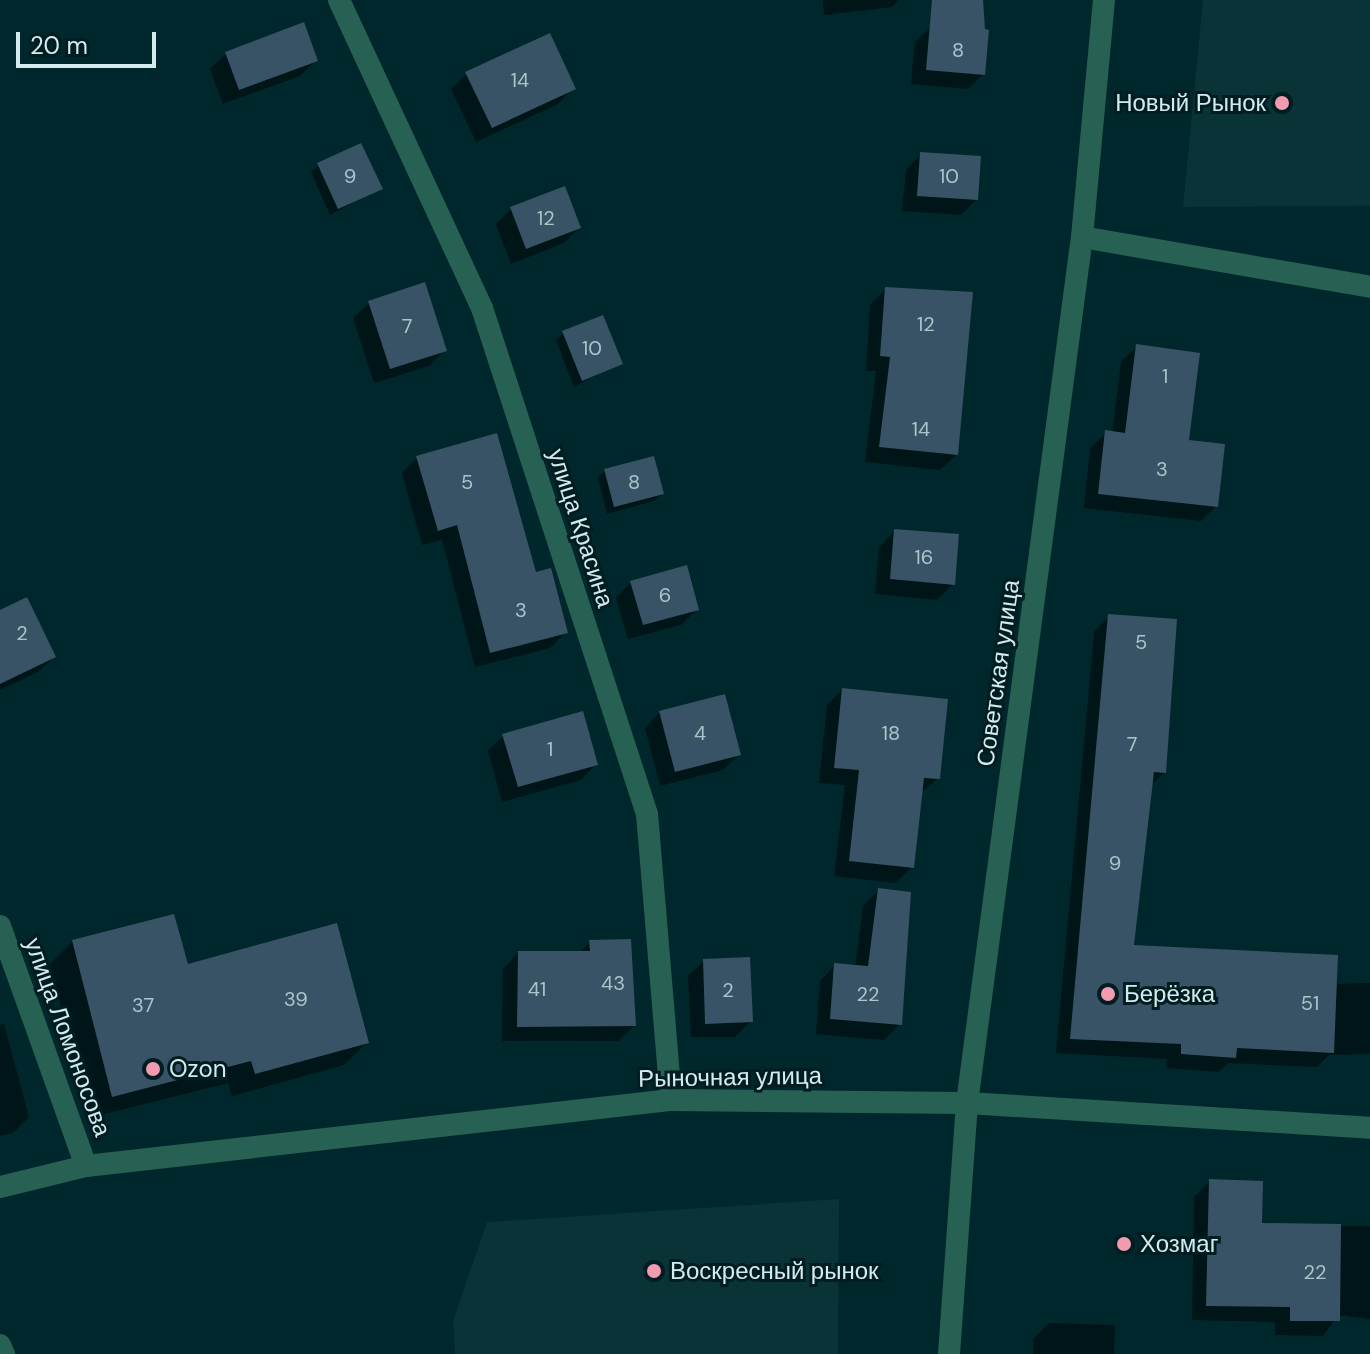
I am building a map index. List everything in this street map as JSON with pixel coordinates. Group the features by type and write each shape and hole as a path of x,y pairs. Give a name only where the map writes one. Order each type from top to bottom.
{"street":[{"name":"улица Красина","path":"339,0 482,308 647,814 671,1100"},
{"name":"Советская улица","path":"949,1354 967,1103 1082,237 1104,0"},
{"path":"1082,237 1370,287"},
{"name":"улица Ломоносова","path":"0,926 86,1166"},
{"name":"Рыночная улица","path":"0,1187 86,1166 671,1100 967,1103 1370,1128"},
{"path":"0,1345 4,1354"}],"shaded area":[{"name":"Новый Рынок","path":"1203,0 1370,0 1370,206 1183,207"},
{"name":"Воскресный рынок","path":"839,1199 838,1354 455,1354 453,1321 487,1222"}],"building":[{"path":"932,0 983,0 985,29 989,30 985,75 926,70"},
{"path":"304,22 318,61 239,90 225,52"},
{"path":"550,33 576,89 492,128 465,72"},
{"path":"361,143 383,189 338,209 317,163"},
{"path":"920,152 981,156 978,200 917,196"},
{"path":"565,186 581,228 526,249 510,207"},
{"path":"425,282 447,351 390,369 368,301"},
{"path":"885,287 973,292 958,455 879,447 890,357 880,356"},
{"path":"603,315 623,364 582,381 562,331"},
{"path":"1136,344 1200,353 1189,440 1225,444 1218,507 1098,494 1105,430 1125,433"},
{"path":"497,433 536,572 551,568 568,633 490,653 457,525 438,531 416,456"},
{"path":"654,456 664,494 614,507 604,469"},
{"path":"894,529 959,534 955,585 890,579"},
{"path":"687,565 699,610 643,625 630,581"},
{"path":"27,597 56,657 0,684 0,610"},
{"path":"1108,614 1177,619 1166,773 1154,772 1134,945 1338,955 1334,1053 1237,1048 1236,1058 1181,1054 1181,1044 1070,1039"},
{"path":"842,688 948,699 940,779 924,778 914,868 849,861 859,770 834,768"},
{"path":"725,694 741,755 675,772 659,711"},
{"path":"583,711 598,765 518,787 502,734"},
{"path":"878,888 911,892 902,1025 830,1019 834,963 868,966"},
{"path":"174,914 188,964 337,923 369,1043 255,1074 251,1061 112,1097 72,940"},
{"path":"631,939 636,1026 517,1027 518,951 590,951 589,940"},
{"path":"750,957 753,1022 705,1024 703,959"},
{"path":"1209,1179 1263,1181 1262,1223 1341,1224 1340,1321 1290,1321 1290,1307 1206,1306"}],"place":[{"name":"Новый Рынок","path":"1282,103"},
{"name":"Берёзка","path":"1108,994"},
{"name":"Ozon","path":"153,1069"},
{"name":"Хозмаг","path":"1124,1244"},
{"name":"Воскресный рынок","path":"654,1271"}]}
